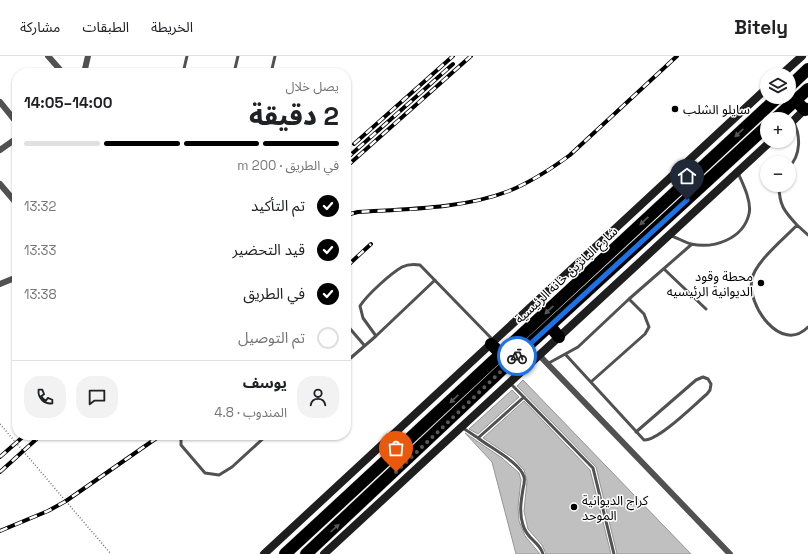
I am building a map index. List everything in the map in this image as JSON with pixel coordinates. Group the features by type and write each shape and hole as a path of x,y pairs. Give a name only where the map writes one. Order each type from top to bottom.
{"highway":[{"path":"796,80 808,69"},
{"path":"806,108 796,100 808,89"},
{"name":"شارع البانزين خانة الرئيسية","path":"285,554 770,104"},
{"path":"783,112 792,104"},
{"name":"شارع البانزين خانة الرئيسية","path":"306,554 378,496 550,326 760,132"},
{"path":"550,326 559,337"},
{"path":"493,343 501,354"}],"main road":[{"path":"789,68 802,56"},
{"path":"264,554 760,95"},
{"path":"796,118 806,108"},
{"path":"324,554 378,496 461,428 763,148"}],"street":[{"path":"48,56 59,68"},
{"path":"85,68 88,56"},
{"path":"0,102 12,117"},
{"path":"0,150 12,142"},
{"path":"0,184 12,196"},
{"path":"0,283 12,279"},
{"path":"539,355 730,554"}],"lane":[{"path":"184,68 187,56"},
{"path":"235,68 238,56"},
{"path":"272,68 275,56"},
{"path":"796,127 798,129 798,144 796,157"},
{"path":"668,235 692,244 716,244 734,237 743,227 749,209 744,189 737,171"},
{"path":"780,192 784,210 808,235"},
{"path":"797,225 758,266 752,278 751,289 759,311 768,325 780,334 795,334 808,328"},
{"path":"547,364 566,355 578,347 629,298 692,244"},
{"path":"376,336 363,318 360,306 365,298 402,267 412,264 420,265 493,343"},
{"path":"664,269 706,309"},
{"path":"351,357 376,336 435,280"},
{"path":"592,381 645,334 649,327 644,314 629,298"},
{"path":"351,330 364,345"},
{"path":"566,355 592,381 636,432 644,440 649,441 707,394 710,390 711,384 708,379 703,377 696,380 636,432"},
{"path":"510,383 593,468 614,554"},
{"path":"478,438 524,397"},
{"path":"461,428 513,461 521,470 525,477 520,501 522,523 526,535 542,549 543,554"},
{"path":"180,440 180,445 205,473 219,475 232,467 262,440"}],"path":[{"path":"0,424 12,438"},
{"path":"14,440 111,554"}],"building":[{"path":"523,380 691,554 617,554 596,467 517,386"},
{"path":"512,390 519,397 478,434 469,429"},
{"path":"524,401 590,470 611,554 546,554 542,545 528,529 524,511 527,481 524,470 513,458 483,438"},
{"path":"465,433 502,458 519,473 521,480 518,507 519,521 525,536 540,554 516,554 492,462"}],"railway":[{"path":"354,144 453,56"},
{"path":"351,163 471,56"},
{"path":"351,214 454,205 491,197 525,184 570,155 677,56"},
{"path":"351,155 453,64"},
{"path":"351,262 371,244"},
{"path":"0,457 19,440"},
{"path":"0,472 35,440"},
{"path":"0,531 48,511 66,501 154,440"}],"way so far":[{"path":"396,472 517,356"}],"place":[{"name":"سايلو الشلب","path":"675,109"},
{"name":"محطة وقود الديوانية الرئيسيه","path":"761,283"},
{"name":"كراج الديوانية الموحد","path":"574,507"}],"route":[{"path":"517,356 687,200"}]}
